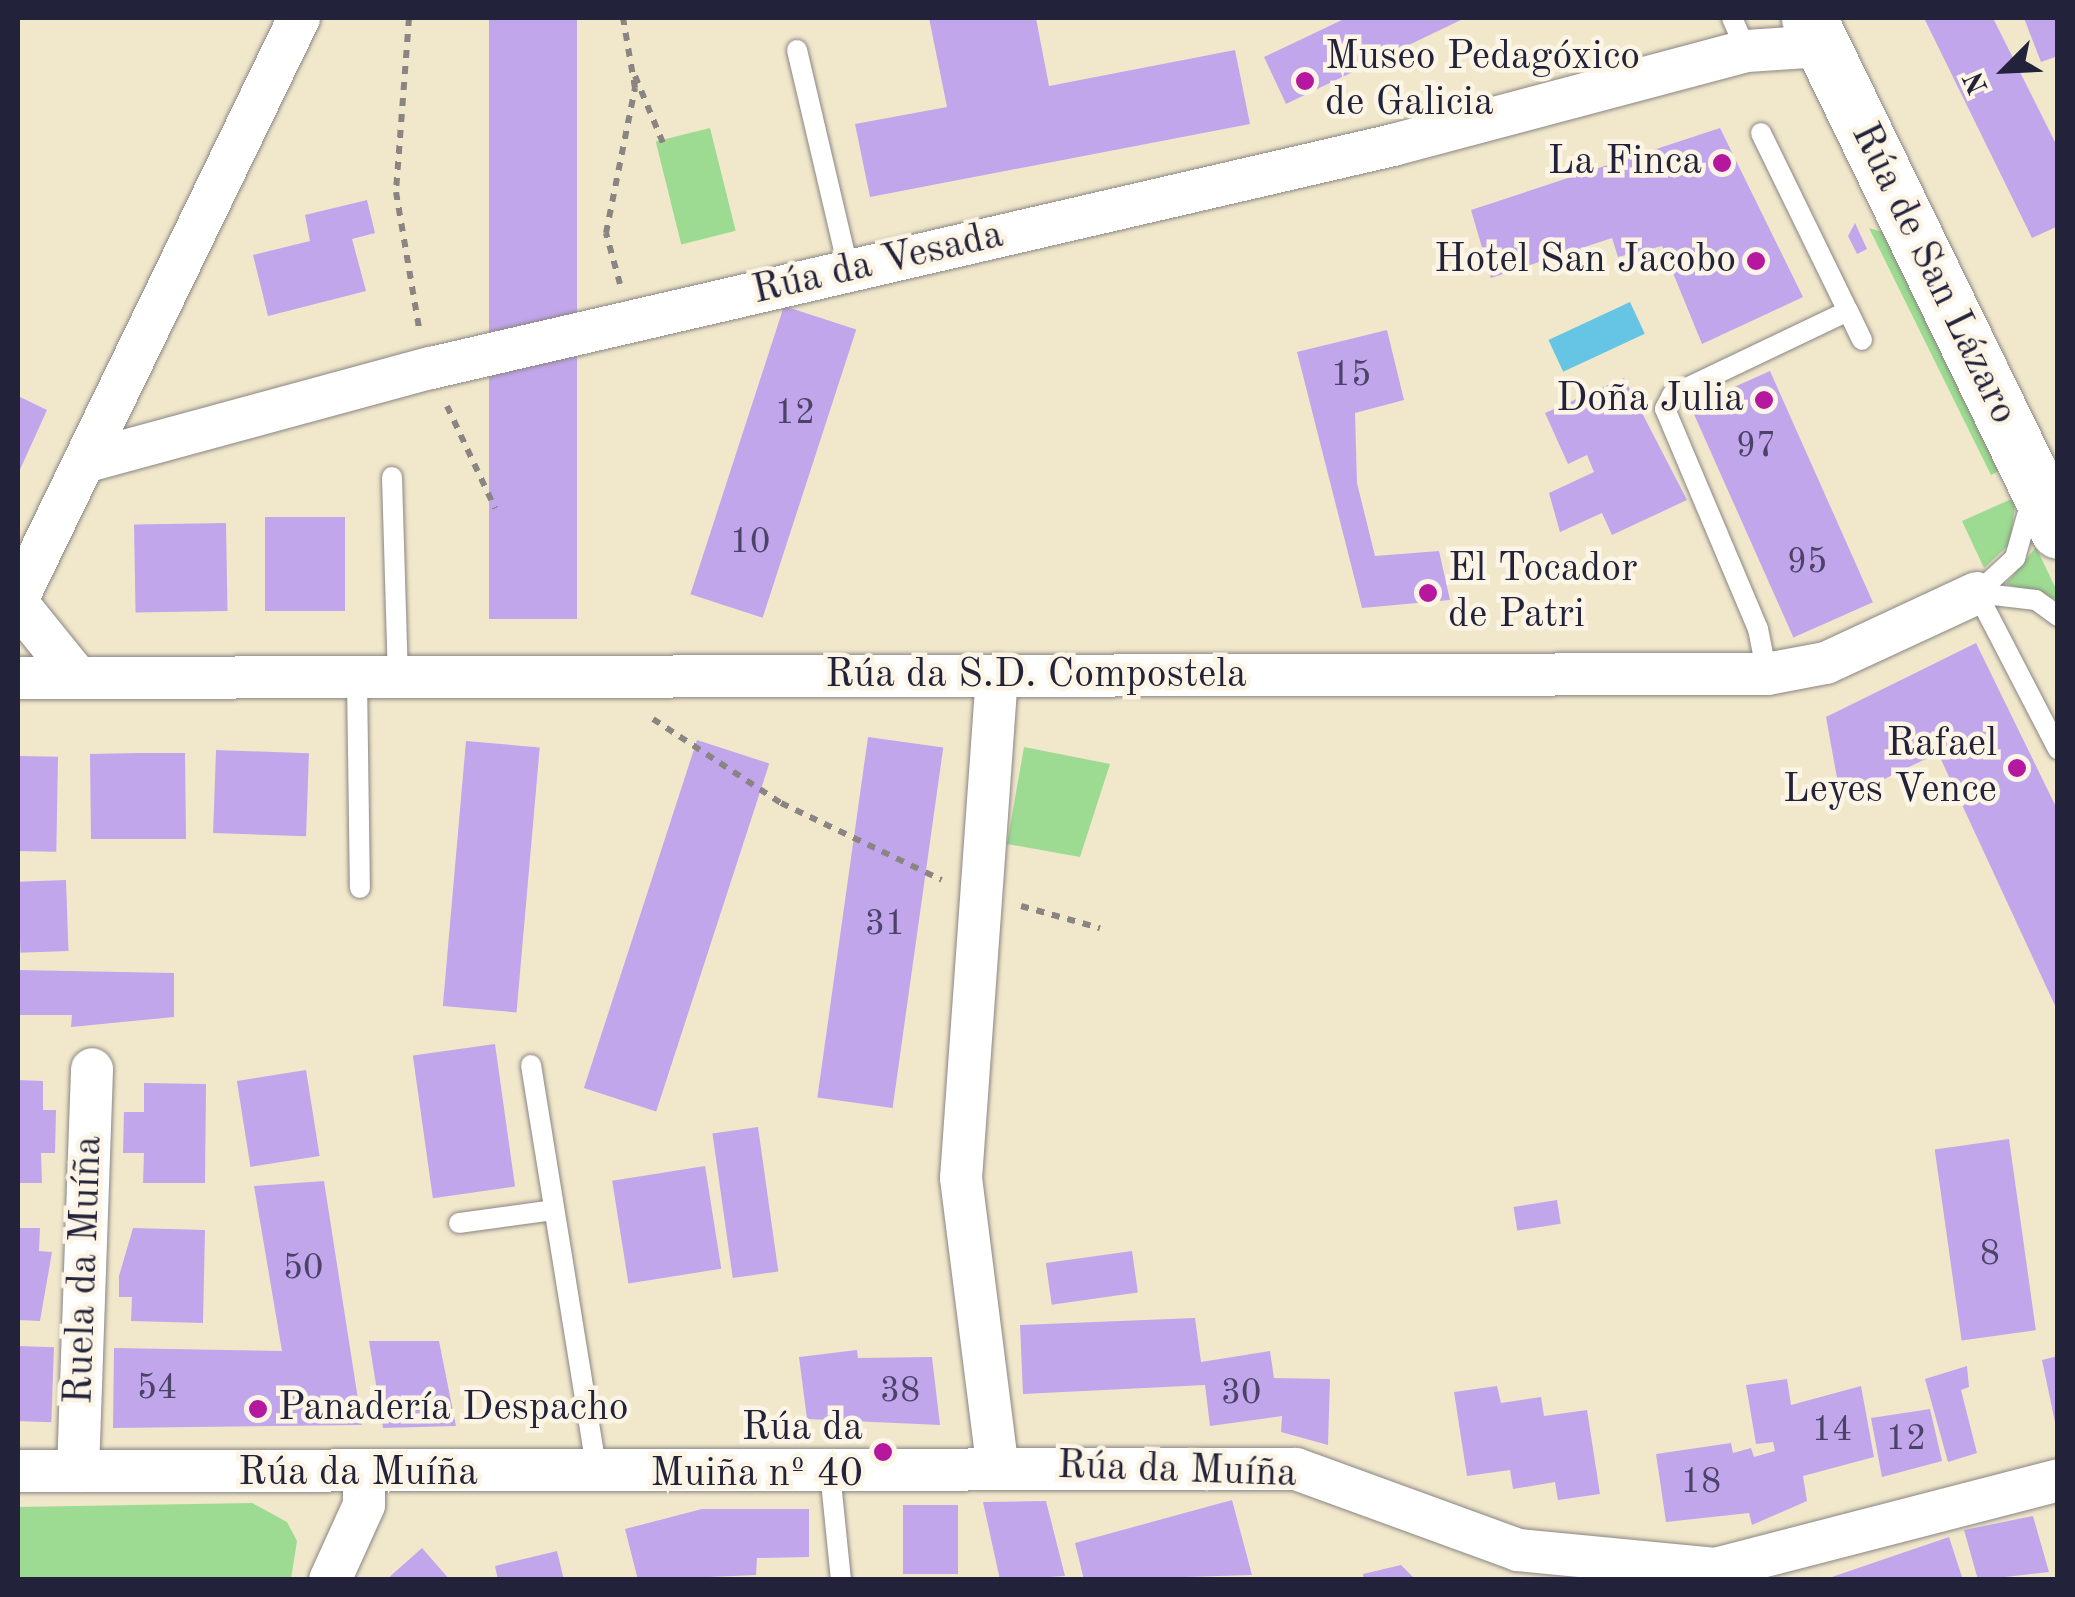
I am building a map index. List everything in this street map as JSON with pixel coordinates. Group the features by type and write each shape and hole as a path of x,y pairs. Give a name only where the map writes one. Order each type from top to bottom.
{"main road":[{"name":"Rúa de San Lázaro","path":"1815,32 2058,531"}],"street":[{"path":"78,677 18,601 299,18"},
{"name":"Rúa da Vesada","path":"84,462 430,368 830,276 1739,34 1815,32"},
{"name":"Rúa da S.D. Compostela","path":"18,678 1766,674 1826,663 1977,593"},
{"name":"Rúa da Muíña","path":"997,675 993,828 963,1127 975,1280 998,1468"},
{"name":"Ruela da Muíña","path":"78,1471 92,1069"},
{"name":"Rúa da Muíña","path":"18,1470 364,1474 1296,1468 1518,1550 1715,1569 2055,1491"},
{"path":"330,1580 364,1505 364,1474"}],"lane":[{"path":"797,50 830,276"},
{"path":"1761,133 1862,340"},
{"path":"1766,674 1758,629 1665,409 1672,395 1848,311"},
{"path":"1977,593 2016,558 2030,526 2028,468"},
{"path":"360,888 392,478"},
{"path":"1977,593 2036,600 2058,616"},
{"path":"1977,593 2058,749"},
{"path":"531,1064 597,1472"},
{"path":"459,1224 554,1210"},
{"path":"830,1472 841,1580"}],"path":[{"path":"409,18 396,192 430,368 495,508"},
{"path":"623,18 634,75 606,233 639,318"},
{"path":"634,75 645,82 662,143"},
{"path":"646,712 781,803 947,882"}],"green space":[{"path":"710,128 736,231 681,244 656,142"},
{"path":"1869,228 1892,235 2004,469 1991,475"},
{"path":"2016,497 2010,544 1984,568 1962,521"},
{"path":"2036,547 2057,591 2057,599 2006,584"},
{"path":"1024,747 1110,764 1080,857 1007,844"},
{"path":"252,1503 287,1522 297,1541 291,1579 18,1579 18,1507"}],"water":[{"path":"1630,302 1645,334 1563,372 1548,340"}],"building":[{"path":"489,18 577,18 577,619 489,619"},
{"path":"929,18 1036,18 1049,86 1235,50 1250,124 870,197 855,124 947,107"},
{"name":"Museo Pedagóxico de Galicia","path":"1346,18 1465,18 1286,104 1264,57"},
{"path":"1924,18 1993,18 2058,148 2058,226 2032,238"},
{"path":"2024,18 2058,18 2058,56 2041,62"},
{"path":"1720,128 1803,297 1702,344 1662,246 1618,257 1612,238 1491,278 1471,210"},
{"path":"367,200 375,233 352,239 366,291 268,316 253,255 310,241 305,215"},
{"path":"1855,223 1867,249 1857,254 1848,236"},
{"path":"784,306 856,329 763,618 690,594"},
{"path":"1387,330 1404,400 1355,413 1357,483 1375,556 1439,551 1450,600 1362,608 1297,352"},
{"path":"1770,371 1873,602 1793,638 1691,406"},
{"path":"1624,378 1687,500 1612,535 1602,513 1560,532 1549,493 1594,472 1587,455 1568,464 1545,413"},
{"path":"18,396 47,410 18,474"},
{"path":"265,517 345,517 345,611 265,611"},
{"path":"226,523 228,611 136,613 134,525"},
{"path":"1976,643 2058,811 2058,1012 1938,753 1841,800 1826,717"},
{"path":"868,737 943,748 893,1108 817,1097"},
{"path":"697,740 769,763 656,1112 584,1088"},
{"path":"466,741 540,747 517,1012 443,1006"},
{"path":"216,750 309,753 306,836 213,833"},
{"path":"185,753 186,839 91,839 90,754"},
{"path":"18,756 58,757 56,852 18,851"},
{"path":"66,880 68,951 21,953 18,882"},
{"path":"18,970 174,973 174,1017 71,1027 72,1015 18,1015"},
{"path":"495,1044 515,1187 433,1198 413,1056"},
{"path":"306,1070 320,1156 250,1167 237,1081"},
{"path":"18,1080 43,1081 43,1110 56,1110 55,1153 41,1153 42,1183 18,1183"},
{"path":"144,1083 206,1084 205,1183 143,1183 144,1153 123,1153 124,1112 144,1112"},
{"path":"758,1127 778,1272 733,1278 712,1133"},
{"path":"2009,1139 2036,1330 1962,1341 1935,1149"},
{"path":"705,1166 721,1269 628,1283 612,1181"},
{"path":"324,1181 362,1425 113,1428 114,1348 282,1351 254,1186"},
{"path":"1557,1200 1561,1224 1517,1231 1514,1207"},
{"path":"18,1228 40,1228 39,1251 52,1252 40,1321 18,1320"},
{"path":"133,1228 205,1230 203,1323 131,1321 132,1297 119,1297 119,1276"},
{"path":"1132,1251 1138,1293 1052,1305 1046,1263"},
{"path":"1195,1318 1201,1362 1270,1351 1274,1378 1330,1379 1328,1445 1281,1432 1282,1416 1210,1426 1205,1385 1023,1394 1020,1325"},
{"path":"369,1341 439,1341 456,1426 383,1428"},
{"path":"18,1346 54,1347 51,1422 18,1421"},
{"path":"857,1350 858,1358 932,1357 940,1425 807,1419 799,1357"},
{"path":"2058,1356 2058,1427 2056,1427 2042,1360"},
{"path":"1967,1366 1969,1387 1961,1390 1977,1453 1948,1462 1925,1379"},
{"path":"1787,1379 1791,1405 1861,1386 1874,1457 1803,1476 1807,1501 1752,1525 1749,1513 1666,1522 1656,1454 1731,1443 1733,1453 1751,1448 1754,1457 1775,1451 1773,1442 1756,1444 1746,1385"},
{"path":"1497,1386 1501,1403 1541,1397 1544,1416 1587,1410 1600,1494 1558,1500 1555,1482 1513,1489 1510,1470 1467,1476 1454,1392"},
{"path":"1930,1409 1942,1461 1882,1477 1871,1418"},
{"path":"1232,1500 1252,1575 1084,1580 1075,1543"},
{"path":"1046,1501 1065,1576 1000,1580 983,1502"},
{"path":"903,1505 958,1505 958,1574 903,1574"},
{"path":"702,1509 809,1509 809,1557 757,1558 756,1575 638,1580 625,1529"},
{"path":"2033,1516 2049,1572 1978,1580 1964,1530"},
{"path":"1949,1537 1963,1580 1826,1580 1826,1579"},
{"path":"422,1548 450,1580 386,1580"},
{"path":"557,1551 564,1580 498,1580 495,1566"},
{"path":"1401,1565 1416,1580 1364,1580 1363,1574"}],"place":[{"name":"Museo Pedagóxico de Galicia","path":"1305,81"},
{"name":"La Finca","path":"1722,163"},
{"name":"Hotel San Jacobo","path":"1756,261"},
{"name":"Doña Julia","path":"1764,400"},
{"name":"El Tocador de Patri","path":"1428,593"},
{"name":"Rafael Leyes Vence","path":"2017,768"},
{"name":"Panadería Despacho","path":"258,1409"},
{"name":"Rúa da Muiña nº 40","path":"883,1452"}]}
